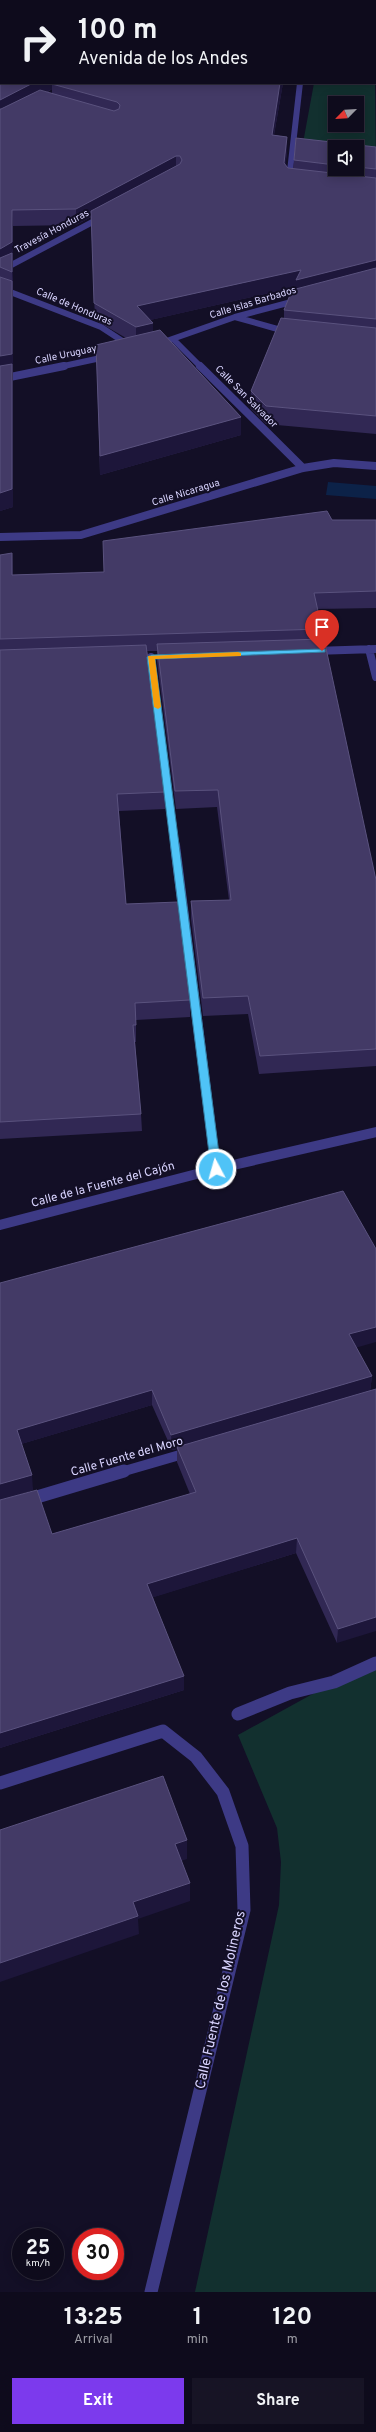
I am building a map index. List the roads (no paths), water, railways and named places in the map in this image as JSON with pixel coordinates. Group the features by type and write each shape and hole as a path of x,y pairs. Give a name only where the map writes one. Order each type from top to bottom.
{"street":[{"path":"295,181 288,180 300,84"},
{"name":"Travesía Honduras","path":"0,271 109,213"},
{"name":"Calle de Honduras","path":"0,288 101,327 137,350"},
{"name":"Calle Islas Barbados","path":"152,346 174,340 235,317 309,297"},
{"path":"235,317 293,333"},
{"name":"Calle San Salvador","path":"174,340 303,468"},
{"name":"Calle Uruguay","path":"0,379 137,350"},
{"name":"Calle Nicaragua","path":"0,537 81,535 303,468 334,463 376,466"},
{"path":"307,652 373,649 376,677"},
{"path":"151,657 216,1169"},
{"name":"Calle de la Fuente del Cajón","path":"0,1225 216,1169 376,1132"},
{"name":"Calle Fuente del Moro","path":"0,1508 203,1448"},
{"path":"238,1714 290,1693 334,1682 376,1663"},
{"name":"Calle Fuente de los Molineros","path":"0,1783 163,1731 196,1757 223,1792 242,1846 244,1910 151,2292"}],"water":[{"path":"328,482 376,486 376,499 326,495"}]}
